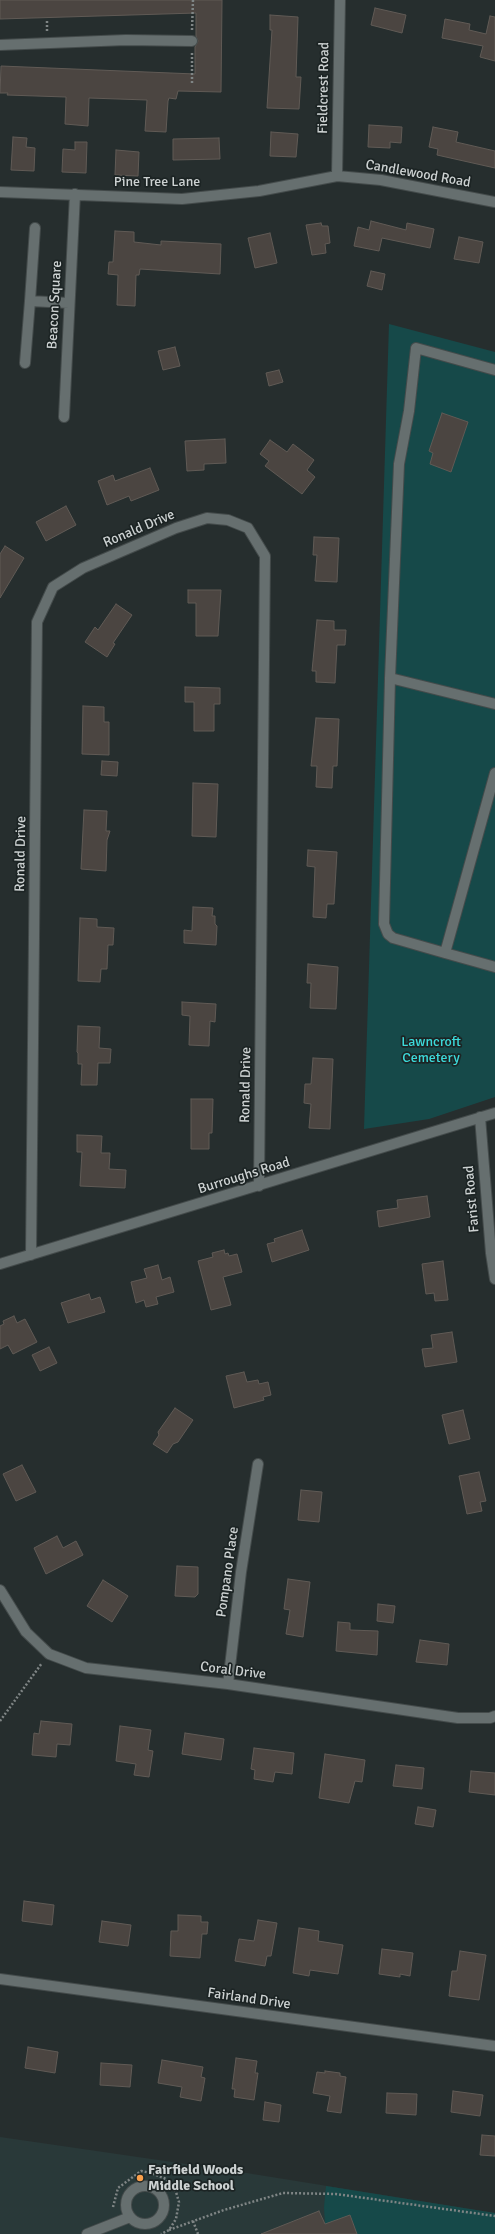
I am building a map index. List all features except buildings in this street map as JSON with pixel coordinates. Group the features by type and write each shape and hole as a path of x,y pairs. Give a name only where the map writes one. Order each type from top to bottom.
{"street":[{"name":"Fieldcrest Road","path":"337,176 340,0"},
{"path":"0,45 126,40 192,41"},
{"name":"Pine Tree Lane","path":"0,192 182,199 259,191 337,176"},
{"name":"Candlewood Road","path":"337,176 381,180 495,202"},
{"name":"Beacon Square","path":"64,417 74,194"},
{"path":"25,363 35,228"},
{"path":"30,301 69,303"},
{"path":"495,370 416,348 409,412 399,464 390,678 384,924 388,934 393,938 495,967"},
{"name":"Ronald Drive","path":"31,1254 37,622 53,587 83,568 176,528 207,518 228,520 248,528 265,556 259,1186"},
{"path":"390,678 495,704"},
{"path":"445,953 495,773"},
{"name":"Burroughs Road","path":"0,1264 495,1113"},
{"name":"Farist Road","path":"480,1118 491,1253 495,1279"},
{"name":"Pompano Place","path":"228,1684 241,1572 258,1464"},
{"name":"Coral Drive","path":"0,1590 26,1632 49,1654 86,1668 228,1684 458,1718 490,1718 495,1716"},
{"name":"Fairland Drive","path":"0,1980 495,2046"},
{"path":"87,2234 130,2217"}],"path":[{"path":"0,1721 49,1654"},
{"path":"113,2207 118,2188 141,2171 166,2179 176,2192 178,2208 176,2218 169,2230"},
{"path":"161,2234 224,2210 283,2193 336,2194 495,2216"},
{"path":"193,2221 198,2234"}],"shaded area":[{"name":"Fairfield Woods Middle School","path":"0,2137 234,2171 495,2213 495,2234 0,2234"}],"green space":[{"name":"Lawncroft Cemetery","path":"389,324 495,352 495,1097 429,1119 364,1129"},
{"path":"326,2186 495,2213 495,2234 357,2234 325,2224 324,2207"}],"place":[{"name":"Fairfield Woods Middle School","path":"140,2178"}]}
